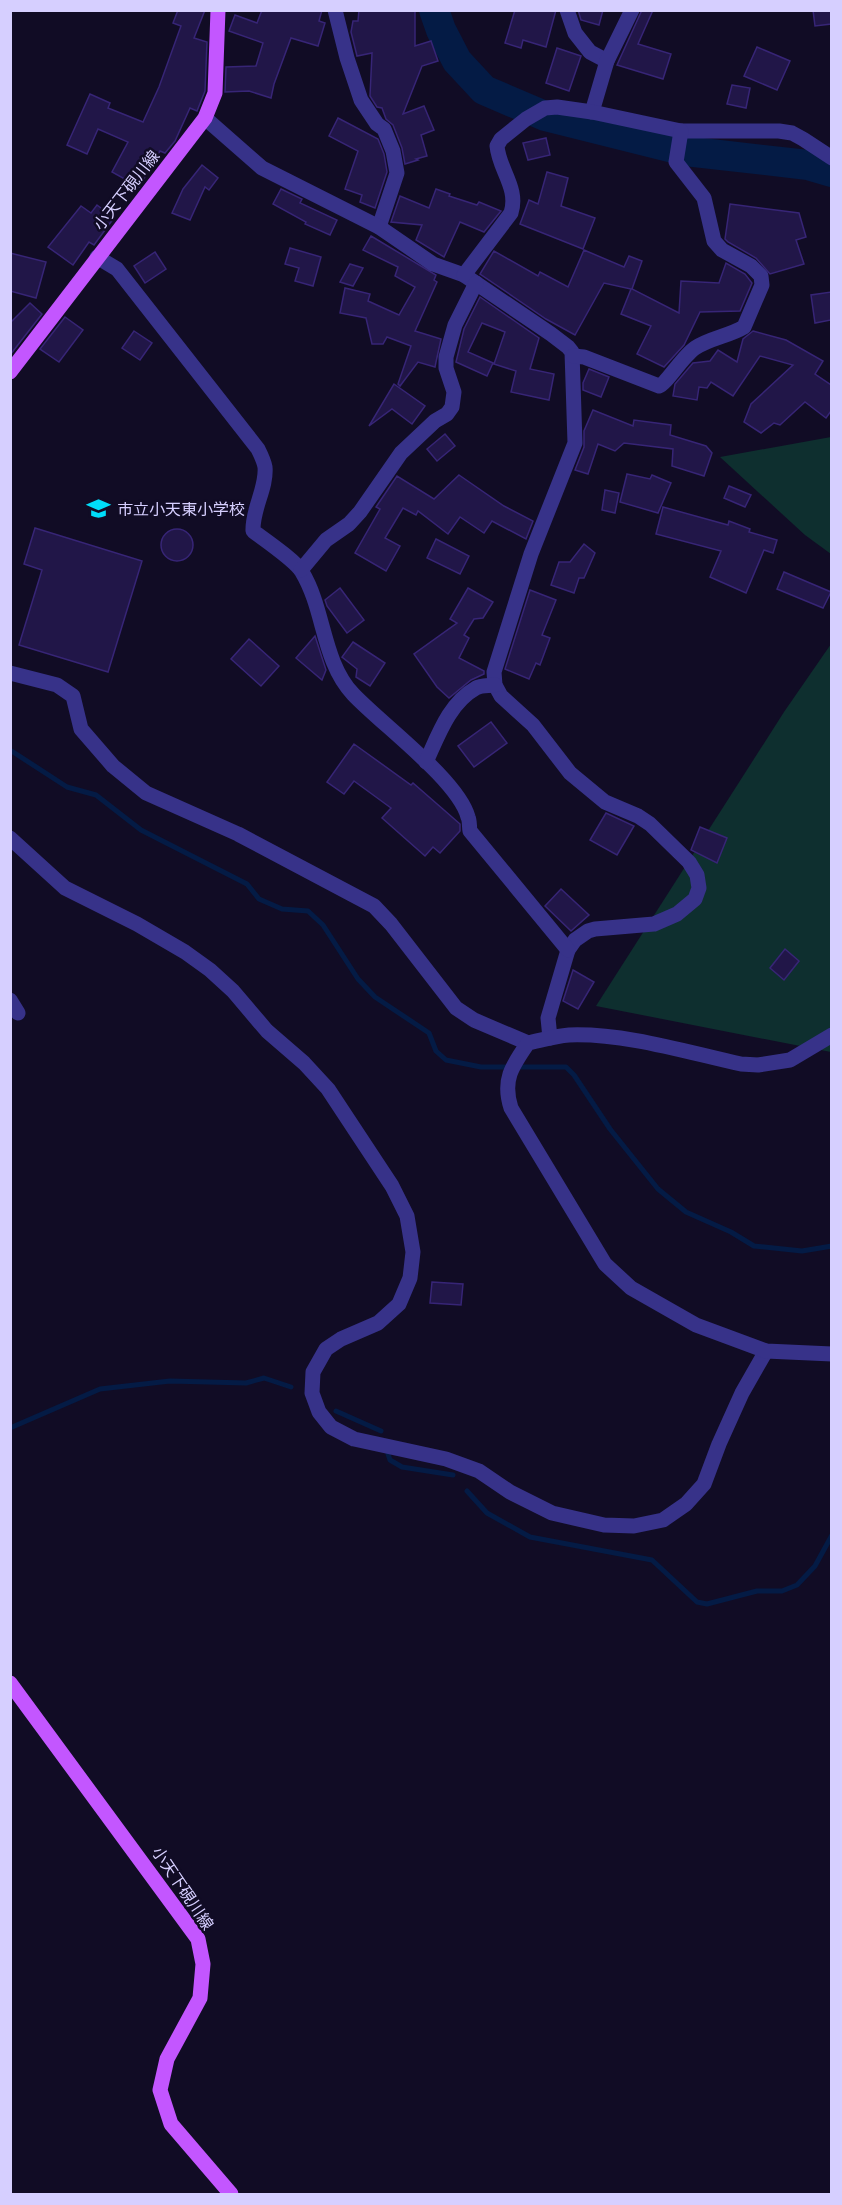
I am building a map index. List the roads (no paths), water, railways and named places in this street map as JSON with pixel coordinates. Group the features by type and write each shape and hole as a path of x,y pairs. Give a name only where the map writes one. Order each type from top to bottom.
{"main road":[{"name":"小天下硯川線","path":"10,372 205,118 215,93 218,10"},
{"name":"小天下硯川線","path":"10,1683 198,1939 203,1964 200,1998 167,2059 160,2090 171,2124 231,2194"}],"street":[{"path":"335,10 361,100 377,124 384,129 393,151 397,173 379,227"},
{"path":"567,10 575,33 590,52 607,61"},
{"path":"592,111 607,61 633,10"},
{"path":"301,570 326,540 349,524 360,512 401,453 435,421 447,414 452,407 454,392 446,368 455,325 470,279 511,213 513,190 497,146 526,119 545,108 557,107 592,111 680,135 780,131 803,139 831,158"},
{"path":"205,118 262,168 379,227 433,264 470,279 568,346 573,356 575,443 531,554 494,672 495,685 501,696 533,725 570,773 605,802 638,816 650,824 688,862 697,875 699,888 695,899 677,914 654,924 588,931 575,940 568,950 548,1018 550,1038"},
{"path":"573,356 584,357 659,386 665,384 677,365 695,348 744,327 762,285 761,276 751,266 722,250 714,241 704,198 677,165 680,135"},
{"path":"97,257 117,269 258,449 265,464 265,473 253,519 254,531 301,570 313,596 336,670 352,693 457,794 468,817 470,831 568,950"},
{"path":"10,673 57,684 73,696 81,729 113,766 146,793 238,834 374,906 391,924 456,1008 474,1020 528,1043 569,1035 624,1039 741,1064 758,1065 790,1060 831,1035"},
{"path":"426,762 447,717 461,699 478,687 495,685"},
{"path":"10,838 65,888 137,924 185,952 210,970 233,991 267,1031 328,1089 392,1186 407,1216 413,1252 410,1278 399,1304 378,1323 341,1339 326,1349 313,1372 312,1393 319,1412 331,1427 354,1439 446,1459 479,1471 510,1492 552,1513 604,1525 634,1526 663,1520 686,1504 704,1484 737,1403 766,1351"},
{"path":"528,1043 513,1066 506,1092 512,1108 605,1264 631,1288 696,1325 766,1351 831,1354"}],"waterway":[{"path":"434,10 441,30 457,61 484,90 545,116 685,151 808,165 832,172"},
{"path":"10,750 67,787 96,795 141,830 247,884 259,899 282,909 308,911 323,925 358,979 375,997 429,1033 436,1051 446,1060 481,1067 566,1067 574,1075 610,1129 658,1189 686,1212 731,1232 754,1246 802,1251 832,1246"},
{"path":"10,1428 100,1389 170,1381 246,1383 264,1378 291,1387"},
{"path":"336,1411 381,1431"},
{"path":"388,1454 390,1460 402,1467 453,1475"},
{"path":"467,1491 487,1513 530,1537 652,1560 697,1602 707,1604 757,1591 782,1591 797,1585 815,1566 832,1535"}],"place":[{"name":"市立小天東小学校","path":"99,509"}]}
